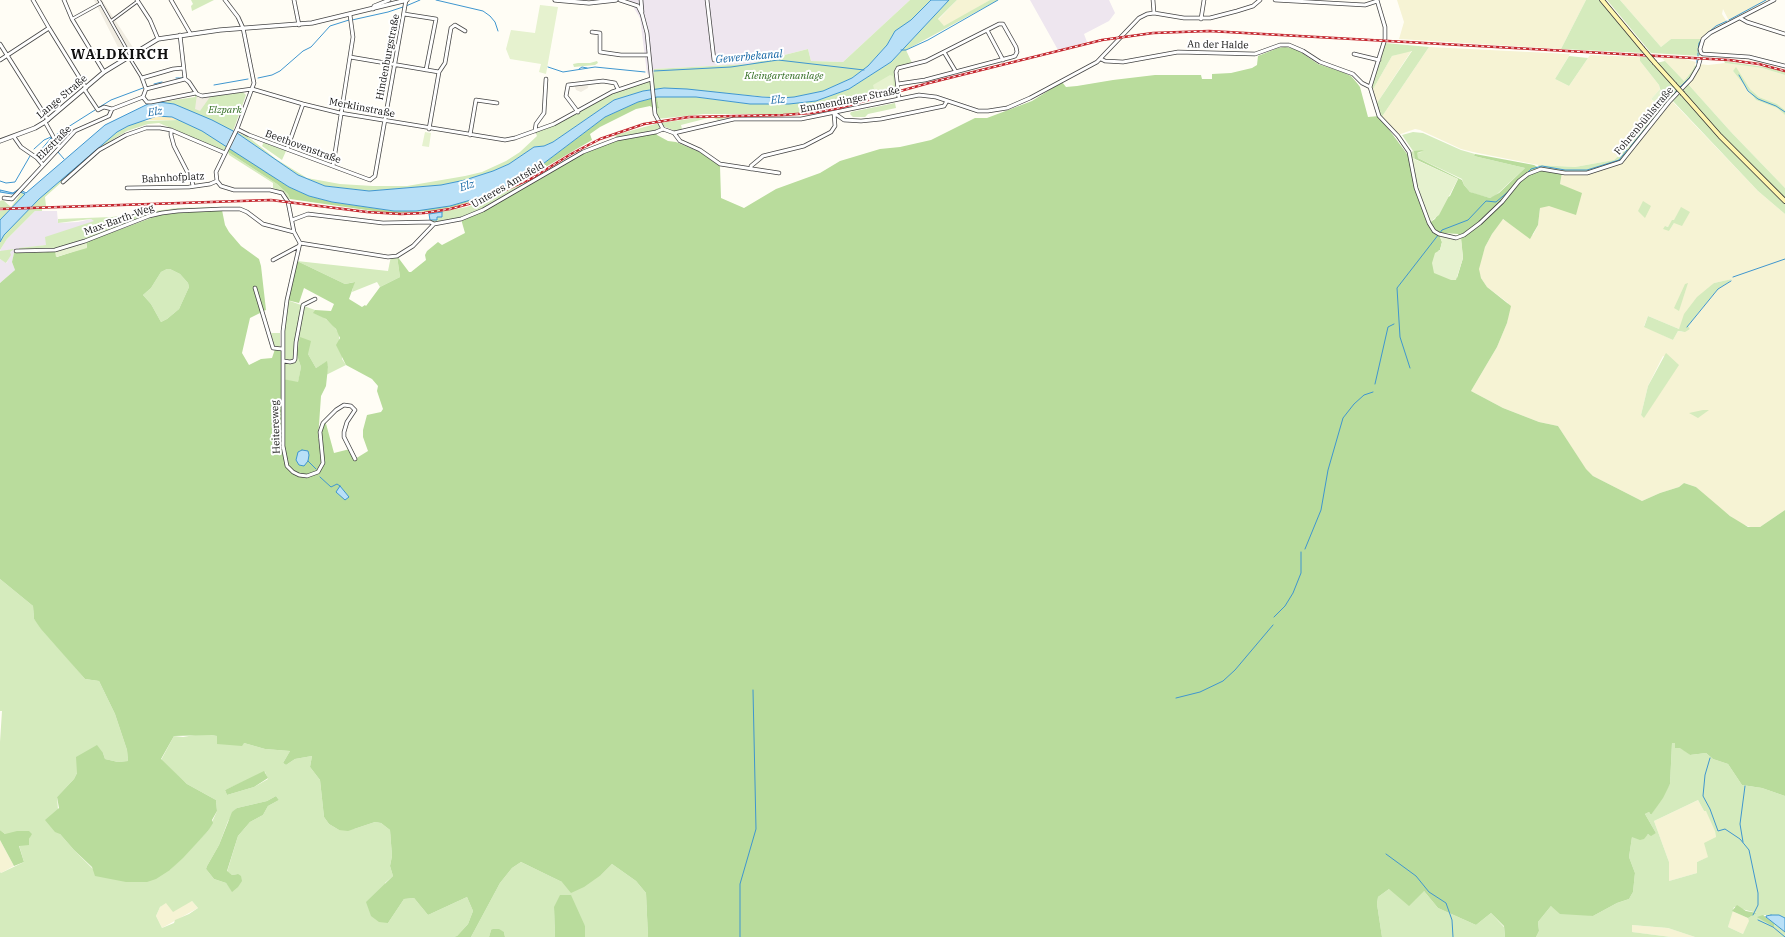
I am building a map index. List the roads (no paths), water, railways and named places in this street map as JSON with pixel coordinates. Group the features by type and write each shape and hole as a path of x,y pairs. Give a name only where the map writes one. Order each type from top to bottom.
{"main road":[{"path":"1602,0 1642,48 1720,136 1785,201"}],"street":[{"path":"35,0 48,28 97,109 112,108"},
{"path":"64,0 72,19 104,72"},
{"path":"99,0 142,78 146,90 143,97 145,100 151,102 196,93"},
{"path":"171,0 190,33"},
{"path":"217,181 216,172 236,130 252,89 253,79 243,28 238,17 225,0"},
{"path":"294,0 299,25"},
{"path":"373,9 374,6 389,0"},
{"path":"555,0 589,3 616,0"},
{"path":"620,0 638,6"},
{"path":"636,0 642,14"},
{"path":"641,0 649,55 654,107 657,119 663,128 674,133 680,141 700,150 720,164 779,173"},
{"path":"707,0 714,60"},
{"path":"1153,0 1154,13 1201,18 1225,15 1252,6 1260,0"},
{"path":"1201,18 1204,0"},
{"path":"1275,0 1365,5 1377,0 1386,32 1380,60 1370,87"},
{"path":"1774,0 1710,33 1703,39 1701,44 1701,53 1749,57 1785,66"},
{"path":"111,21 137,1 150,20 158,38"},
{"name":"Lange Straße","path":"0,140 14,137 46,121 104,72 158,38 180,34 243,28 299,25 350,16 406,1"},
{"name":"Hindenburgstraße","path":"365,179 370,180 375,176 406,1"},
{"path":"72,19 101,4"},
{"name":"Emmendinger Straße","path":"674,133 734,119 801,119 899,98 922,95 978,111 998,110 1030,98 1101,59 1139,18 1154,13"},
{"path":"404,14 436,19 426,70"},
{"path":"333,166 340,113 353,37 350,16"},
{"path":"1740,18 1747,22 1785,34"},
{"path":"898,84 956,72 1015,56 1017,52 1014,41 1003,24 1000,24 926,61 898,68 896,72 899,98"},
{"path":"430,129 439,72 445,63 453,26 465,31"},
{"path":"0,60 48,28"},
{"path":"987,30 1003,60"},
{"path":"592,32 600,33 600,52 621,55 649,55"},
{"path":"180,34 185,79"},
{"path":"0,44 46,121 59,147"},
{"name":"An der Halde","path":"1101,59 1105,61 1123,62 1178,52 1255,54 1280,45 1289,45 1303,51 1320,62 1353,74 1362,83 1370,87"},
{"path":"944,52 956,72"},
{"path":"1354,54 1380,60"},
{"path":"350,57 439,72"},
{"name":"Fohrenbühlstraße","path":"1370,87 1379,116 1398,136 1411,158 1416,188 1427,219 1434,231 1456,238 1480,223 1502,202 1519,181 1528,174 1541,169 1565,173 1587,173 1621,162 1674,97 1691,79 1700,60"},
{"path":"142,78 183,67"},
{"path":"146,90 185,79 190,81 196,93 202,96 252,89"},
{"path":"535,131 536,124 544,113 546,79"},
{"name":"Merklinstraße","path":"252,89 340,113 430,129 506,140 554,124 618,89 652,80"},
{"path":"578,112 566,96 568,86 603,81 615,83 618,89"},
{"name":"Elzstraße","path":"4,198 12,199 21,191 75,131 110,116 112,108 143,97"},
{"path":"470,135 476,100 497,103"},
{"path":"834,113 838,118 844,120 860,121 881,119 944,106 947,101"},
{"path":"287,149 303,104"},
{"path":"751,169 752,166 763,156 804,146 831,132 834,126 834,113"},
{"path":"63,182 99,150 126,135 146,128 171,130 226,152"},
{"name":"Unteres Amtsfeld","path":"292,220 308,214 383,223 430,222 434,224 461,219 483,210 544,173 595,147 617,139 658,131 663,128"},
{"path":"171,130 172,141 192,181 193,186"},
{"name":"Beethovenstraße","path":"236,130 365,179"},
{"path":"14,137 21,147 37,158 43,165"},
{"name":"Bahnhofplatz","path":"127,188 193,186 210,184 217,181 226,188 234,190 270,190 279,192 286,198 292,220"},
{"name":"Max-Barth-Weg","path":"16,251 54,250 85,241 162,212 240,209 247,212 263,224 294,232"},
{"path":"292,220 294,232 299,244"},
{"path":"273,260 299,244 397,256 413,246 434,224"},
{"name":"Heitereweg","path":"299,244 284,314 282,349 284,361 284,446 287,466 299,475 307,476 318,472 323,463 320,432 323,423 336,410 344,405 351,406 355,410 347,422 344,432 344,437 355,459"},
{"path":"255,288 273,348 282,349"},
{"path":"284,361 290,362 295,359 296,342 303,305 315,299"}],"water":[{"name":"Elz","path":"931,0 949,0 891,62 849,89 816,101 789,104 750,104 696,97 657,97 638,102 605,117 527,176 481,197 450,206 416,211 394,211 332,202 309,196 289,187 202,131 172,117 157,116 128,126 117,132 39,199 4,235 0,242 0,220 25,194 18,191 12,194 0,192 0,190 13,193 19,189 26,193 105,125 150,103 159,102 174,104 212,120 237,133 298,175 325,186 369,191 441,185 465,180 509,164 534,147 544,146 553,142 614,100 643,91 664,88 687,89 781,98 823,91 852,78 868,66 887,45 895,31 911,20"},
{"path":"442,212 442,217 437,217 437,220 430,220 429,214"},
{"path":"302,450 308,451 309,455 308,461 304,466 299,465 296,460 298,452"},
{"path":"340,486 349,497 345,500 336,492"},
{"path":"1771,915 1779,915 1785,918 1785,932 1766,917"}],"waterway":[{"name":"Gewerbekanal","path":"406,6 420,0"},
{"name":"Gewerbekanal","path":"436,0 483,11 495,22 498,31"},
{"path":"901,50 906,50 928,40 998,0"},
{"path":"1729,20 1766,0"},
{"name":"Gewerbekanal","path":"352,20 403,7"},
{"name":"Gewerbekanal","path":"258,78 272,75 280,71 303,51 311,47 330,26 349,20"},
{"path":"1698,51 1699,43 1704,36 1716,26 1727,21"},
{"name":"Gewerbekanal","path":"654,71 731,67 778,60 864,70"},
{"name":"Gewerbekanal","path":"548,67 563,72 595,67 645,72"},
{"name":"Gewerbekanal","path":"579,69 582,67 587,68"},
{"path":"1679,88 1692,75"},
{"path":"1739,75 1748,91 1758,99 1776,106 1785,112"},
{"name":"Gewerbekanal","path":"176,78 183,78"},
{"name":"Gewerbekanal","path":"214,85 248,79"},
{"name":"Gewerbekanal","path":"154,84 162,82"},
{"name":"Gewerbekanal","path":"98,108 111,100 143,88"},
{"path":"1673,96 1677,90"},
{"name":"Gewerbekanal","path":"57,134 95,110"},
{"path":"1630,147 1655,117"},
{"path":"51,137 56,147"},
{"name":"Gewerbekanal","path":"34,149 44,140 51,137"},
{"path":"41,150 51,138"},
{"path":"1524,176 1531,169 1542,166 1565,170 1587,170 1619,160 1627,150"},
{"path":"58,152 64,159"},
{"name":"Gewerbekanal","path":"0,181 6,183 15,182 30,156"},
{"path":"1410,368 1400,337 1397,288 1442,230 1468,220 1486,201 1496,202 1509,191"},
{"path":"1733,277 1785,259"},
{"path":"1687,327 1718,289 1731,281"},
{"path":"1375,384 1388,327 1394,324"},
{"path":"1305,549 1321,510 1328,470 1343,418 1354,404 1364,395 1373,392"},
{"path":"308,461 316,469"},
{"path":"320,477 331,487 337,484 340,486"},
{"path":"1274,617 1285,606 1293,593 1301,573 1301,552"},
{"path":"1176,698 1200,692 1223,681 1235,670 1273,625"},
{"path":"740,937 740,884 756,829 753,690"},
{"path":"1710,758 1705,775 1703,796 1710,809 1718,831 1725,829 1740,839 1749,850 1758,893 1758,905 1753,915"},
{"path":"1743,842 1740,824 1745,786"},
{"path":"1386,854 1416,876 1429,892 1446,903 1452,920 1453,937"},
{"path":"1758,920 1773,927 1785,937"}],"railway":[{"path":"0,209 271,200 367,212 401,214 424,213 450,209 483,200 532,178 571,154 600,139 644,124 689,117 783,115 811,113 839,108 929,83 1102,40 1153,33 1209,31 1729,60 1759,64 1785,71"}],"district":[{"name":"WALDKIRCH","path":"120,55"}],"park label":[{"name":"Kleingartenanlage","path":"784,76"},
{"name":"Elzpark","path":"225,110"}]}
